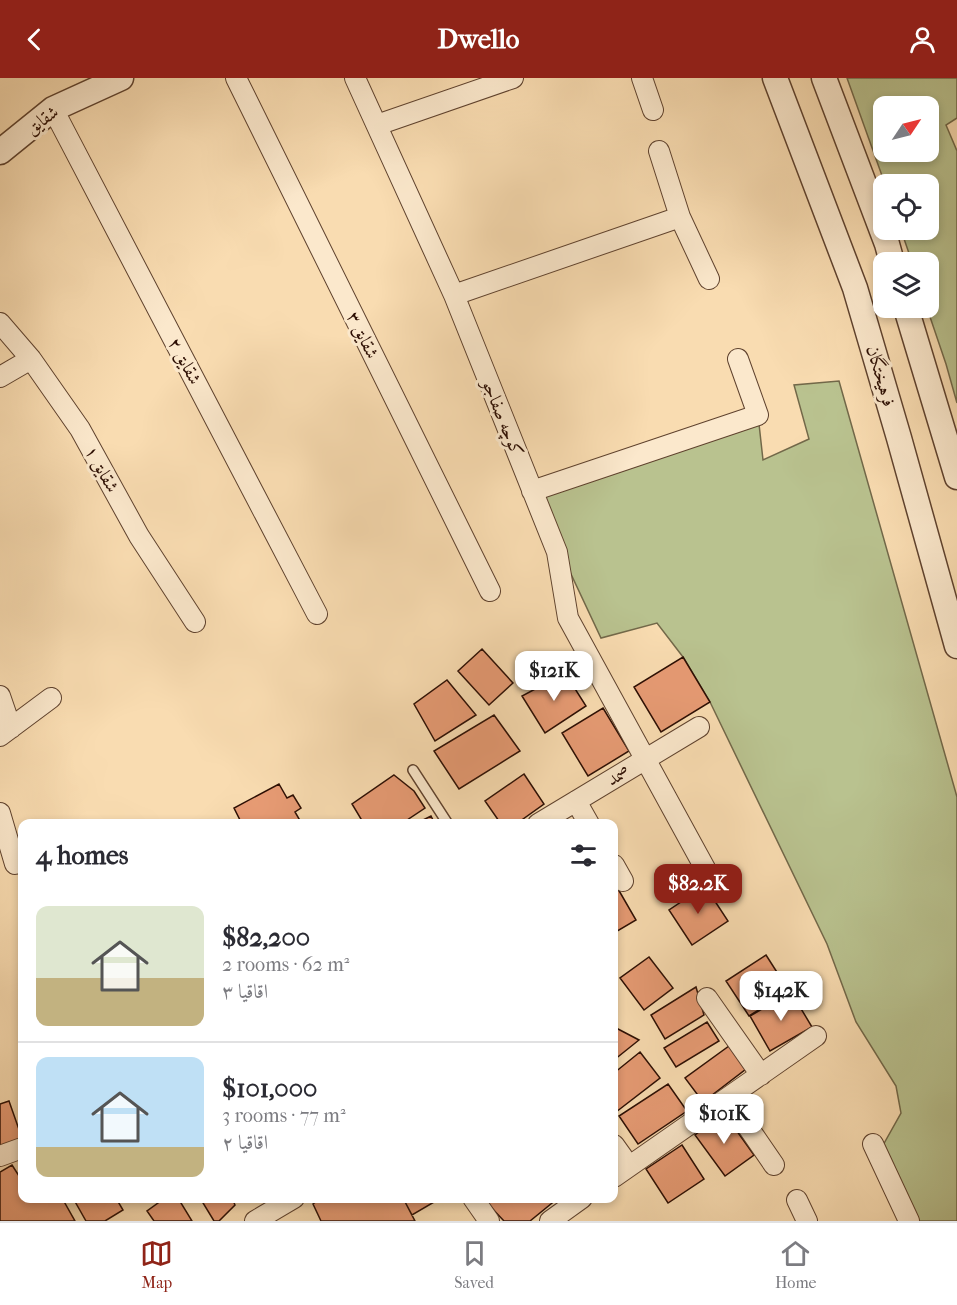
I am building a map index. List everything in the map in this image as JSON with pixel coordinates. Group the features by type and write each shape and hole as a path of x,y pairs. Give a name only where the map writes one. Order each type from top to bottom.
{"street":[{"name":"شقایق","path":"0,152 53,109 121,78"},
{"name":"شقایق ۳","path":"236,78 490,591"},
{"name":"کوچه صفاجو","path":"355,78 454,295 532,491 556,552 568,618 718,892"},
{"path":"376,124 513,78"},
{"path":"642,78 653,110"},
{"name":"فرهیختگان","path":"775,78 855,288 957,646"},
{"path":"824,78 889,252"},
{"name":"شقایق ۲","path":"53,109 317,614"},
{"path":"659,151 680,217 709,279"},
{"path":"454,295 680,217"},
{"path":"909,318 957,477"},
{"name":"شقایق ۱","path":"0,323 31,359 80,429 139,536 195,622"},
{"path":"0,377 31,359"},
{"path":"532,491 758,415 738,359"},
{"path":"0,696 5,732 51,698"},
{"name":"صمد","path":"546,819 699,727"},
{"path":"576,801 587,819"},
{"path":"0,813 15,864"},
{"path":"707,998 761,1074"},
{"path":"621,1172 816,1036"},
{"path":"728,1098 774,1165"},
{"path":"873,1144 909,1221"},
{"path":"0,1156 18,1149"},
{"path":"797,1200 807,1221"},
{"path":"255,1221 286,1203"},
{"path":"476,1203 489,1221"},
{"path":"550,1221 575,1203"}],"lane":[{"path":"413,770 445,819"}],"green space":[{"path":"847,78 957,78 957,118 946,125 957,151 957,403 930,318 939,318 939,252 909,252 904,240 939,240 939,174 881,174 877,162 939,162 939,96 873,96 873,151"},
{"path":"839,381 957,797 957,1221 910,1221 882,1147 901,1113 896,1086 856,1022 827,944 710,702 683,657 657,623 601,638 532,491 758,415 763,460 809,439 794,385"}],"building":[{"path":"482,649 513,683 489,705 458,671"},
{"path":"683,657 710,702 661,732 634,687"},
{"path":"565,673 586,706 545,733 522,696"},
{"path":"447,680 476,715 435,741 414,704"},
{"path":"603,708 629,751 588,776 562,733"},
{"path":"494,715 520,751 459,789 434,751"},
{"path":"524,774 544,804 523,819 498,819 485,801"},
{"path":"394,775 414,791 425,808 408,819 361,819 352,804"},
{"path":"279,784 287,798 293,795 301,808 295,812 299,819 240,819 234,808"},
{"path":"705,886 728,921 692,945 669,910"},
{"path":"618,889 636,920 618,931"},
{"path":"766,955 789,991 749,1016 726,981"},
{"path":"649,957 673,988 644,1010 620,978"},
{"path":"696,987 704,1015 665,1039 651,1015"},
{"path":"791,992 812,1027 770,1051 750,1016"},
{"path":"707,1022 719,1041 676,1067 664,1048"},
{"path":"618,1029 639,1040 618,1057"},
{"path":"729,1046 746,1069 703,1102 685,1078"},
{"path":"640,1052 660,1078 618,1110 618,1070"},
{"path":"668,1084 687,1111 638,1144 619,1116"},
{"path":"9,1101 18,1127 18,1139 0,1146 0,1104"},
{"path":"724,1113 754,1155 725,1176 695,1135"},
{"path":"682,1145 704,1179 668,1203 646,1169"},
{"path":"12,1165 18,1174 18,1203 65,1203 75,1221 0,1221 0,1172"},
{"path":"76,1203 119,1203 123,1210 105,1221 86,1221"},
{"path":"158,1203 181,1203 192,1221 154,1221 147,1211"},
{"path":"203,1203 234,1203 235,1205 219,1221 214,1221"},
{"path":"406,1203 415,1221 321,1221 313,1204"},
{"path":"406,1203 432,1203 412,1215"},
{"path":"552,1203 530,1221 504,1221 488,1204"}]}
